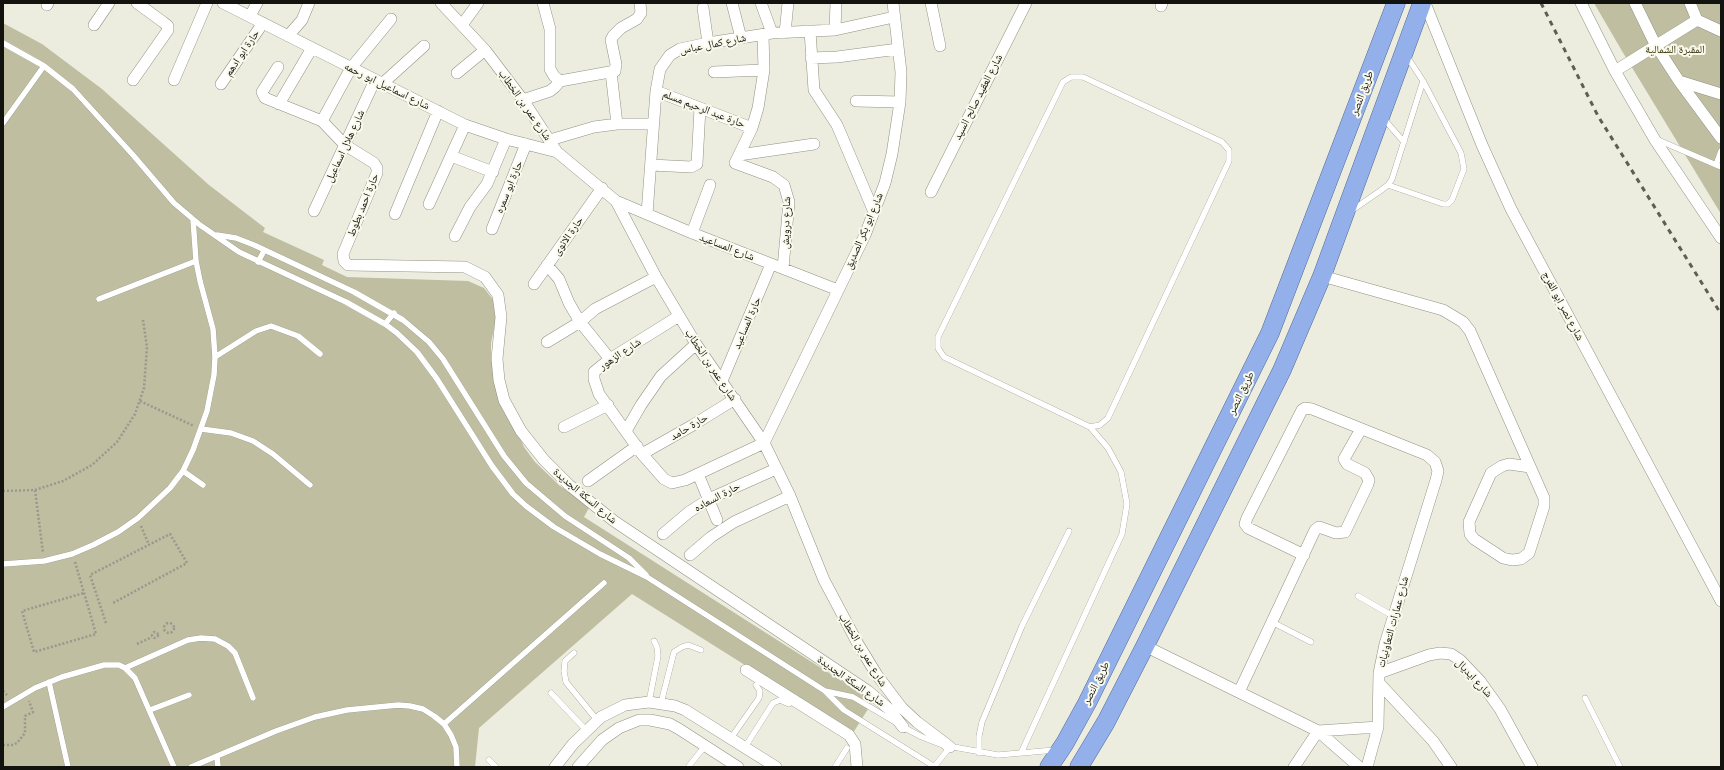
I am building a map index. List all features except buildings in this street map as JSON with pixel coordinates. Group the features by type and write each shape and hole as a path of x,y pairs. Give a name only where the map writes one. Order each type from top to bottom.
{"highway":[{"name":"طريق النصر","path":"1049,767 1087,703 1270,333 1396,3"},
{"path":"1079,767 1106,722 1145,646 1275,384 1322,276 1404,53 1424,3"}],"street":[{"path":"94,25 109,3"},
{"path":"133,80 168,30 168,26 137,3"},
{"path":"174,80 207,3"},
{"name":"شارع اسماعيل ابو رحمه","path":"223,3 465,124 506,139 557,152"},
{"path":"250,16 257,3"},
{"path":"288,36 302,20 309,3"},
{"name":"شارع عمر بن الخطاب","path":"441,3 486,50 523,100 557,152 616,201 656,277 696,344 764,443 790,496 824,580 854,638 877,675 902,708 933,735 950,747"},
{"path":"462,25 478,3"},
{"path":"543,3 550,30 550,69 554,76 560,81"},
{"path":"523,100 550,90 560,81 611,72 616,68 611,40 612,36 621,28 637,19 641,13 640,3"},
{"path":"732,3 742,38"},
{"path":"737,159 752,128 758,108 768,34 762,3"},
{"path":"785,33 788,3"},
{"path":"836,3 836,30"},
{"name":"شارع ابو بكر الصديق","path":"764,443 865,235 885,183 892,154 900,102 901,72 893,3"},
{"path":"931,3 940,46"},
{"name":"شارع العقيد صالح السيد","path":"931,192 1026,3"},
{"name":"شارع نصر ابو الفرج","path":"1424,3 1482,145 1511,209 1721,601"},
{"path":"1581,3 1615,71 1655,140 1721,238"},
{"path":"1635,3 1656,44 1679,81 1721,138"},
{"path":"1690,3 1697,20 1721,31"},
{"path":"703,8 708,43"},
{"name":"شارع كمال عباس","path":"647,214 651,165 652,124 656,91 660,69 670,55 680,49 708,43 768,34 836,30 894,17"},
{"path":"322,121 351,68 391,19"},
{"path":"1615,71 1656,44 1697,20"},
{"name":"حارة ابو ادهم","path":"221,84 263,23"},
{"path":"810,31 814,90 837,125 874,212"},
{"path":"379,82 424,46"},
{"path":"279,104 312,48"},
{"path":"811,58 837,58 898,49"},
{"path":"457,73 486,50"},
{"name":"حارة احمد بطوط","path":"278,67 262,92 265,98 322,121 345,145 374,163 377,173 343,254 344,261 348,265"},
{"path":"714,72 764,70"},
{"path":"611,72 617,124"},
{"path":"1679,81 1721,94"},
{"name":"شارع هلال اسماعيل","path":"314,211 345,145 379,82"},
{"name":"حارة عبد الرحيم مسلم","path":"656,91 752,128"},
{"path":"856,101 900,102"},
{"path":"651,165 691,167 697,164 700,108"},
{"path":"395,214 438,111"},
{"path":"429,204 465,124"},
{"path":"550,140 571,132 617,124 652,124"},
{"path":"455,236 470,207 487,184 506,139"},
{"name":"حارة ابو سمره","path":"492,229 526,144"},
{"path":"737,159 814,144"},
{"path":"451,156 493,172"},
{"name":"شارع درويش","path":"737,159 773,178 784,185 786,189 789,202 783,268"},
{"path":"692,233 710,185"},
{"name":"حارة الانوى","path":"534,284 602,188"},
{"name":"شارع المساعيد","path":"616,201 692,233 838,290"},
{"name":"حارة المساعيد","path":"722,381 771,264"},
{"name":"شارع السكة الجديدة","path":"348,265 465,267 485,277 498,295 501,317 497,359 504,400 521,431 544,460 569,485 614,521 874,695 889,709 903,727"},
{"path":"547,265 559,279 569,303 580,322 610,359"},
{"path":"1322,276 1443,310 1463,322 1470,331 1544,498 1544,506 1528,553 1521,559 1512,560 1503,558 1474,539 1470,534 1469,522 1490,473 1496,468 1509,464 1530,467"},
{"path":"547,342 580,322 595,309 656,277"},
{"name":"شارع الزهور","path":"679,316 610,359 594,372 594,379 599,394 664,480 672,483 685,480 764,443"},
{"path":"626,431 641,405 661,376 696,344"},
{"name":"حارة حامد","path":"588,481 640,450 693,426 735,399"},
{"path":"564,427 608,405"},
{"path":"1239,692 1317,528 1322,528 1336,533 1345,532 1368,484 1368,476 1347,464 1344,459 1361,429 1312,409 1305,408 1302,410 1245,524 1248,528 1304,555"},
{"name":"شارع عمارات التعاونيات","path":"1361,429 1427,455 1435,462 1438,471 1393,616 1379,678 1378,727 1367,767"},
{"name":"حارة السعاده","path":"663,534 689,512 707,500 776,469"},
{"path":"698,474 707,500 717,520"},
{"path":"690,555 711,537 734,522 790,496"},
{"path":"1145,646 1318,731 1359,767"},
{"name":"شارع ايديال","path":"1379,678 1429,655 1440,653 1451,654 1460,660 1480,681 1500,709 1532,767"},
{"path":"746,670 849,735 855,744 857,767"},
{"path":"1379,678 1433,741 1451,767"},
{"path":"655,702 656,720"},
{"path":"555,767 586,730 597,720 612,710 625,705 655,702 685,710 776,767"},
{"path":"578,767 602,740 619,728 639,720 656,720 679,729 738,767"},
{"path":"1318,731 1378,727"},
{"path":"1294,767 1318,731"}],"lane":[{"path":"3,43 44,66 69,84 92,107 174,204 193,219 235,250 346,302 385,324 407,342 444,388 492,466 522,502 549,523 600,554 647,577 825,690 844,710 934,767 950,747"},
{"path":"1388,185 1443,204 1448,204 1452,200 1464,169 1461,153 1423,81 1404,53"},
{"path":"3,123 44,66"},
{"path":"1021,753 1122,534 1127,504 1121,472 1108,448 1090,427 944,357 938,348 938,338 1063,82 1072,76 1083,77 1222,142 1229,150 1229,161 1226,168 1108,418 1100,425 1090,427"},
{"path":"1344,215 1388,185 1404,142 1423,81"},
{"path":"1381,115 1404,142"},
{"path":"1655,140 1718,166 1721,151"},
{"path":"3,564 44,561 72,554 118,532 154,505 183,470 201,429 211,393 215,357 213,329 200,282 196,261 193,219"},
{"path":"216,235 236,238 354,292 394,313 420,334 443,359 504,456 526,483 560,513 629,558 647,577"},
{"path":"258,262 264,251"},
{"path":"99,299 196,261"},
{"path":"385,324 394,313"},
{"path":"215,357 256,331 271,326 298,336 320,354"},
{"path":"201,429 231,433 253,441 273,454 310,485"},
{"path":"183,470 203,485"},
{"path":"979,753 979,736 982,722 1022,626 1069,531"},
{"path":"444,724 604,582"},
{"path":"1358,596 1393,616"},
{"path":"1272,622 1311,642"},
{"path":"125,668 188,640 201,638 215,639 228,646 235,653 254,698"},
{"path":"654,641 657,647 658,656 655,702"},
{"path":"655,702 674,652 677,649 688,645 701,650"},
{"path":"574,653 565,661 564,671 566,682 597,720"},
{"path":"3,707 49,682 104,665 112,664 125,668 135,678 174,767"},
{"path":"49,682 68,767"},
{"path":"731,738 759,698 760,691 756,685"},
{"path":"825,690 844,694 857,699 922,737 950,747 998,755 1060,750"},
{"path":"551,693 586,730"},
{"path":"150,710 189,694"},
{"path":"1585,698 1620,767"},
{"path":"744,747 773,704 780,700 789,704"},
{"path":"191,767 299,723 347,710 382,706 410,706 423,709 444,724 456,747 457,767"},
{"path":"689,766 705,746"},
{"path":"835,767 847,748"},
{"path":"217,756 218,767"},
{"path":"489,760 496,767"}],"path":[{"path":"3,491 35,490 63,481 78,474 105,454 126,429 140,401 148,361 143,320"},
{"path":"140,401 201,429"},
{"path":"35,490 44,561"},
{"path":"145,534 149,545"},
{"path":"106,624 90,575 170,534 187,563 113,603"},
{"path":"75,563 84,593 96,634 34,652 22,611 84,593"},
{"path":"168,623 174,626 172,632 168,633 165,630 165,626 168,623"},
{"path":"137,644 152,637 152,633 158,633 165,630"},
{"path":"3,745 12,745 17,743 24,733 25,716 33,712 28,699"}],"green space":[{"name":"المقبرة الشمالية","path":"1594,3 1721,3 1721,214 1622,51"},
{"path":"3,23 42,44 102,89 209,185 265,228 263,232 324,260 322,265 347,277 468,281 484,288 494,301 496,319 491,343 491,356 495,380 524,447 535,462 560,486 590,506 584,517 873,701 853,733 632,594 479,728 475,767 3,767"}],"railway":[{"path":"1541,3 1598,116 1721,314"}]}
